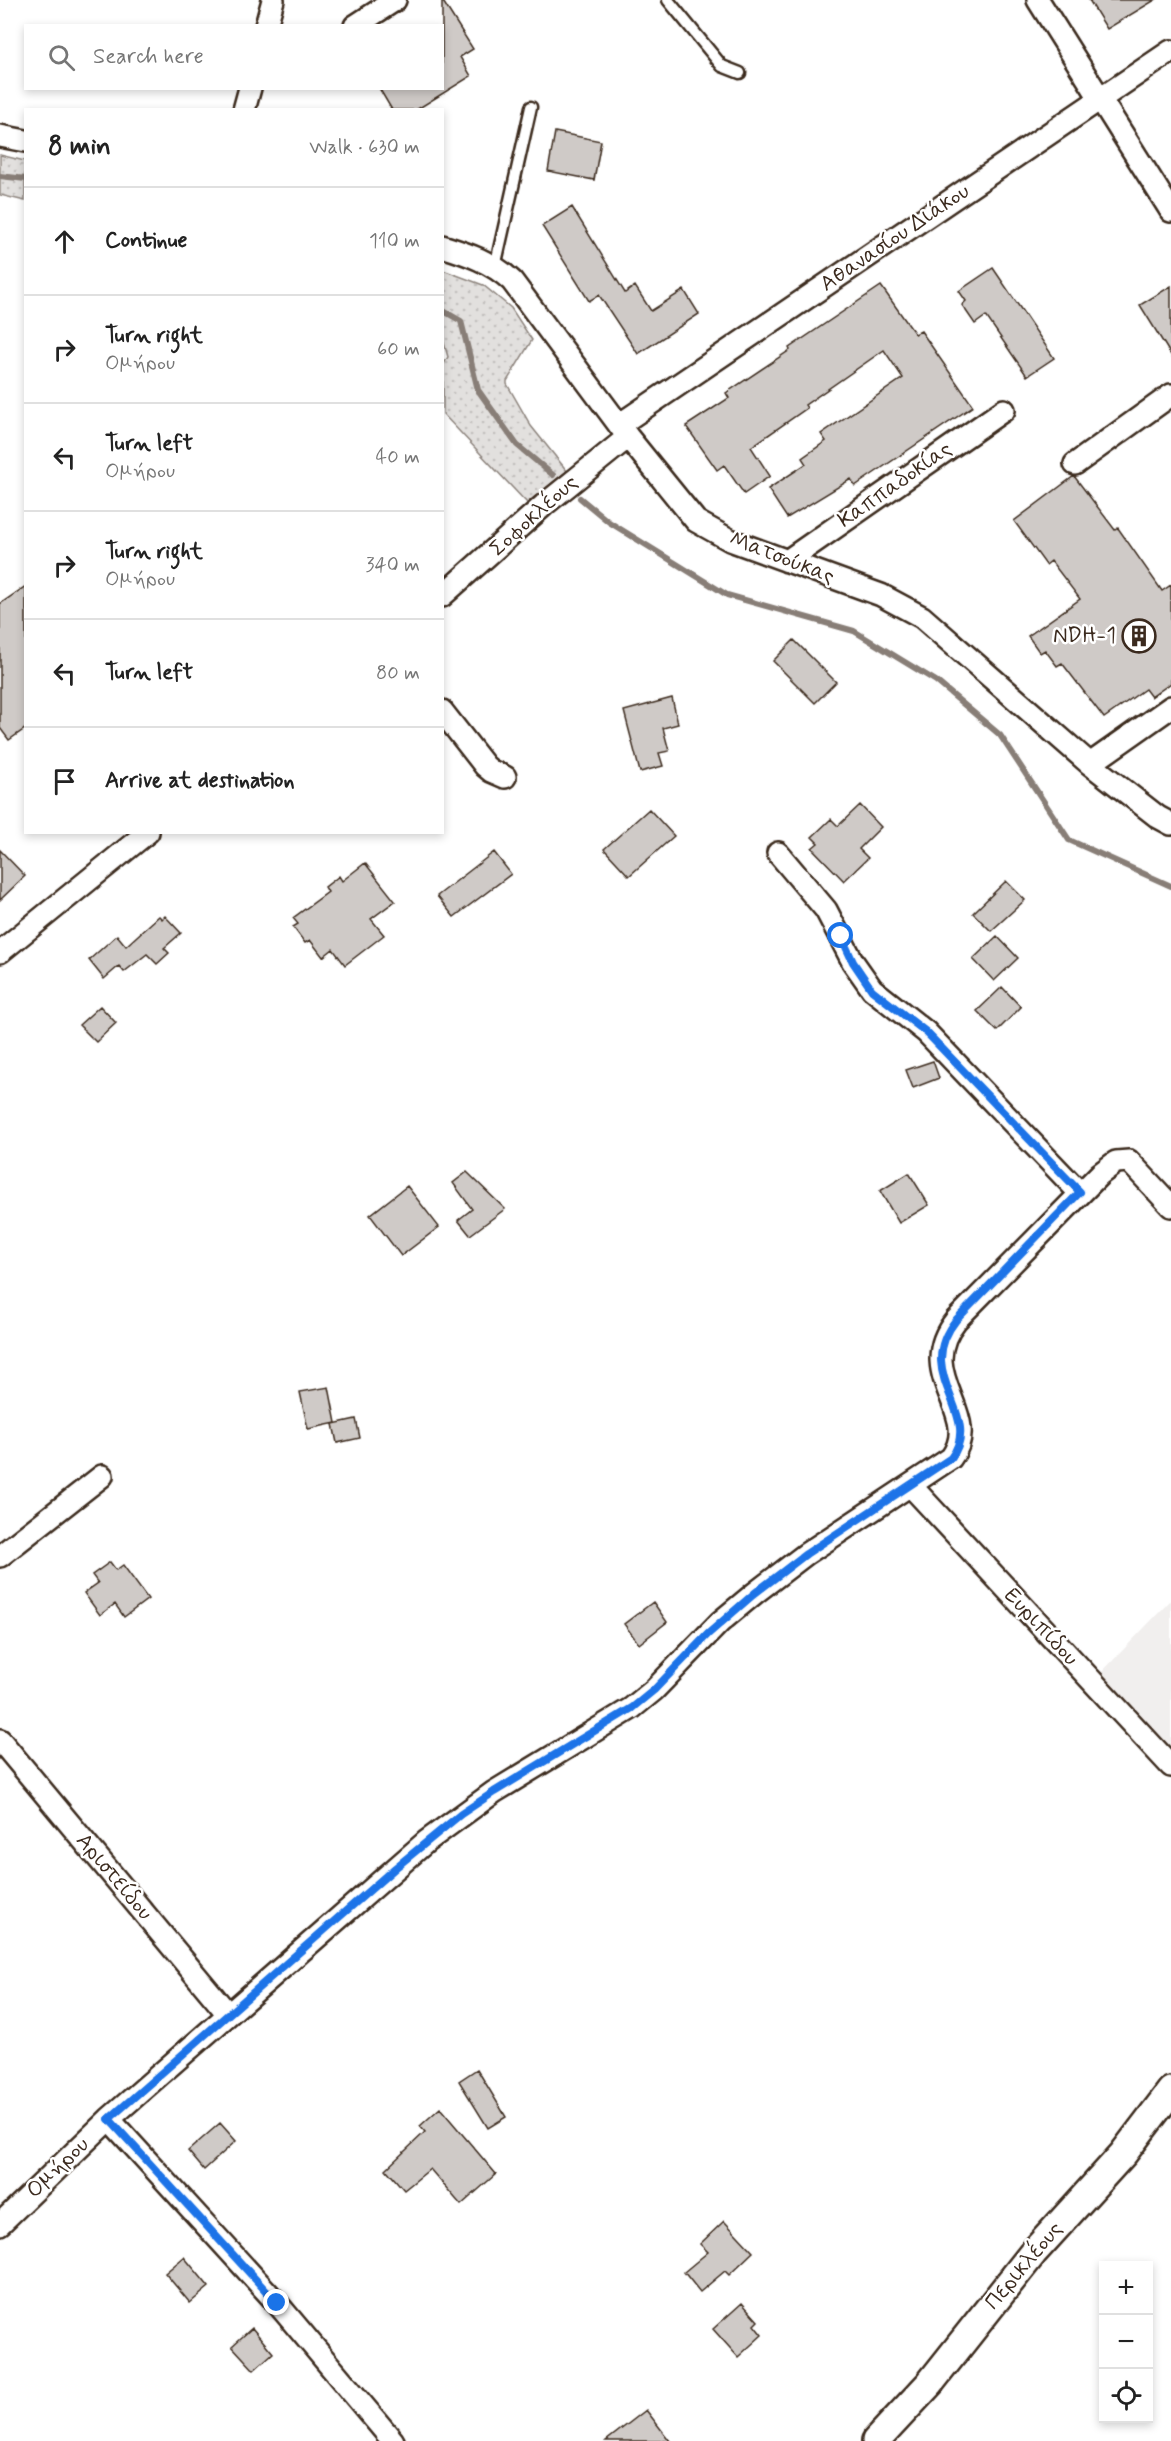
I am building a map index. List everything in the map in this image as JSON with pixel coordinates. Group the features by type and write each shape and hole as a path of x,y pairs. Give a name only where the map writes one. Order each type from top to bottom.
{"street":[{"path":"267,24 273,0"},
{"path":"362,14 395,0"},
{"path":"1038,0 1171,211"},
{"name":"Αθανασίου Διάκου","path":"623,431 1171,51"},
{"path":"245,108 249,90"},
{"path":"0,136 24,141"},
{"name":"Ματσούκας","path":"444,247 495,267 521,291 623,431 696,522 730,540 881,595 922,617 1090,764 1158,817 1171,824"},
{"path":"1075,464 1171,395"},
{"name":"Καππαδοκίας","path":"787,561 1004,410"},
{"name":"Σοφοκλέους","path":"444,594 623,431"},
{"path":"1090,764 1171,707"},
{"path":"444,714 485,766 505,777"},
{"path":"0,952 146,834"},
{"path":"778,853 826,910 853,962 872,990 926,1032 1080,1192"},
{"name":"Ομήρου","path":"0,2224 109,2119 228,2013 395,1868 461,1814 632,1708 654,1690 714,1628 755,1593 806,1554 951,1458 960,1439 957,1414 941,1370 940,1355 945,1335 956,1320 1080,1192 1110,1165 1125,1161 1133,1164 1171,1206"},
{"path":"0,1556 102,1476"},
{"name":"Ευριπίδου","path":"911,1486 1171,1766"},
{"name":"Αριστείδου","path":"0,1740 228,2013"},
{"name":"Περικλέους","path":"876,2441 930,2383 1033,2253 1102,2179 1171,2091"},
{"path":"109,2119 277,2303 393,2441"}],"lane":[{"path":"668,0 722,66 740,73"},
{"path":"495,267 531,107"}],"shaded area":[{"path":"0,155 24,161 24,201 0,195"},
{"path":"444,270 483,285 511,308 532,340 507,384 531,426 567,471 527,503 444,415 444,363 448,357 444,343"},
{"path":"1171,1600 1171,1754 1098,1676"}],"building":[{"path":"442,0 473,49 460,57 471,76 419,108 391,108 380,90 444,90 444,24 442,24"},
{"path":"1089,0 1155,0 1107,29"},
{"path":"555,132 601,141 594,180 548,171"},
{"path":"572,207 625,293 635,286 651,311 684,290 699,314 638,354 599,295 589,301 542,226"},
{"path":"993,268 1054,358 1027,376 986,316 975,324 962,305 966,301 959,291"},
{"path":"881,286 915,334 921,331 973,406 855,486 851,479 787,518 768,489 806,464 802,458 826,441 821,434 903,378 884,350 805,405 807,408 751,447 770,476 744,494 724,465 717,470 686,426 729,398 726,393"},
{"path":"1171,286 1171,355 1140,305"},
{"path":"1074,476 1115,530 1118,528 1162,591 1171,585 1171,683 1151,697 1145,689 1104,718 1062,663 1057,666 1045,650 1040,653 1028,636 1080,599 1051,561 1046,565 1014,521"},
{"path":"24,587 24,729 9,740 0,728 0,604"},
{"path":"794,640 836,682 815,703 773,661"},
{"path":"672,698 678,724 663,728 669,751 659,753 663,766 640,772 624,711"},
{"path":"860,805 881,827 859,849 868,858 844,881 812,848 818,843 812,837 831,819 838,826"},
{"path":"649,809 674,836 629,876 604,849"},
{"path":"0,850 25,876 0,900"},
{"path":"494,852 511,874 454,917 437,896"},
{"path":"365,863 395,901 371,919 384,935 345,965 333,949 323,957 310,940 305,943 293,927 298,924 293,918 328,892 325,887 339,876 342,881"},
{"path":"1006,881 1025,900 991,931 973,913"},
{"path":"159,916 162,919 165,916 181,933 164,948 169,953 157,964 147,954 124,972 119,966 104,979 89,960 117,935 126,946"},
{"path":"997,936 1018,958 994,981 973,959"},
{"path":"1002,987 1021,1007 997,1031 977,1011"},
{"path":"100,1006 116,1023 96,1042 79,1025"},
{"path":"933,1061 939,1078 913,1088 906,1070"},
{"path":"467,1172 505,1209 470,1235 458,1220 472,1209 453,1183"},
{"path":"909,1173 929,1205 899,1223 880,1191"},
{"path":"407,1186 439,1227 401,1256 370,1215"},
{"path":"329,1387 336,1423 308,1429 300,1392"},
{"path":"356,1419 360,1438 337,1443 333,1424"},
{"path":"110,1562 116,1570 123,1565 148,1599 124,1617 115,1604 100,1615 84,1593 98,1583 92,1575"},
{"path":"653,1602 667,1622 639,1644 624,1624"},
{"path":"477,2069 506,2117 488,2128 459,2081"},
{"path":"440,2108 496,2174 461,2205 430,2169 404,2190 386,2169 425,2132 420,2126"},
{"path":"220,2123 236,2141 204,2170 188,2151"},
{"path":"724,2221 753,2252 729,2275 725,2271 700,2292 684,2272 708,2252 700,2244"},
{"path":"184,2257 209,2287 190,2303 165,2273"},
{"path":"742,2303 758,2321 754,2325 762,2335 738,2357 713,2329"},
{"path":"252,2328 273,2353 254,2370 232,2346"},
{"path":"646,2410 670,2441 606,2441"}],"waterway":[{"path":"0,176 24,179"},
{"path":"444,311 461,321 478,390 517,445 553,475"},
{"path":"580,498 609,522 727,595 854,631 936,681 1000,735 1069,840 1171,886"}],"place":[{"name":"NDH-1","path":"1139,636"}],"route":[{"path":"277,2303 109,2119 395,1868 461,1814 632,1708 654,1690 720,1622 755,1593 833,1535 946,1463 959,1445 961,1431 941,1370 940,1355 945,1335 956,1320 1080,1192 926,1032 872,990 853,962 841,936"}]}
